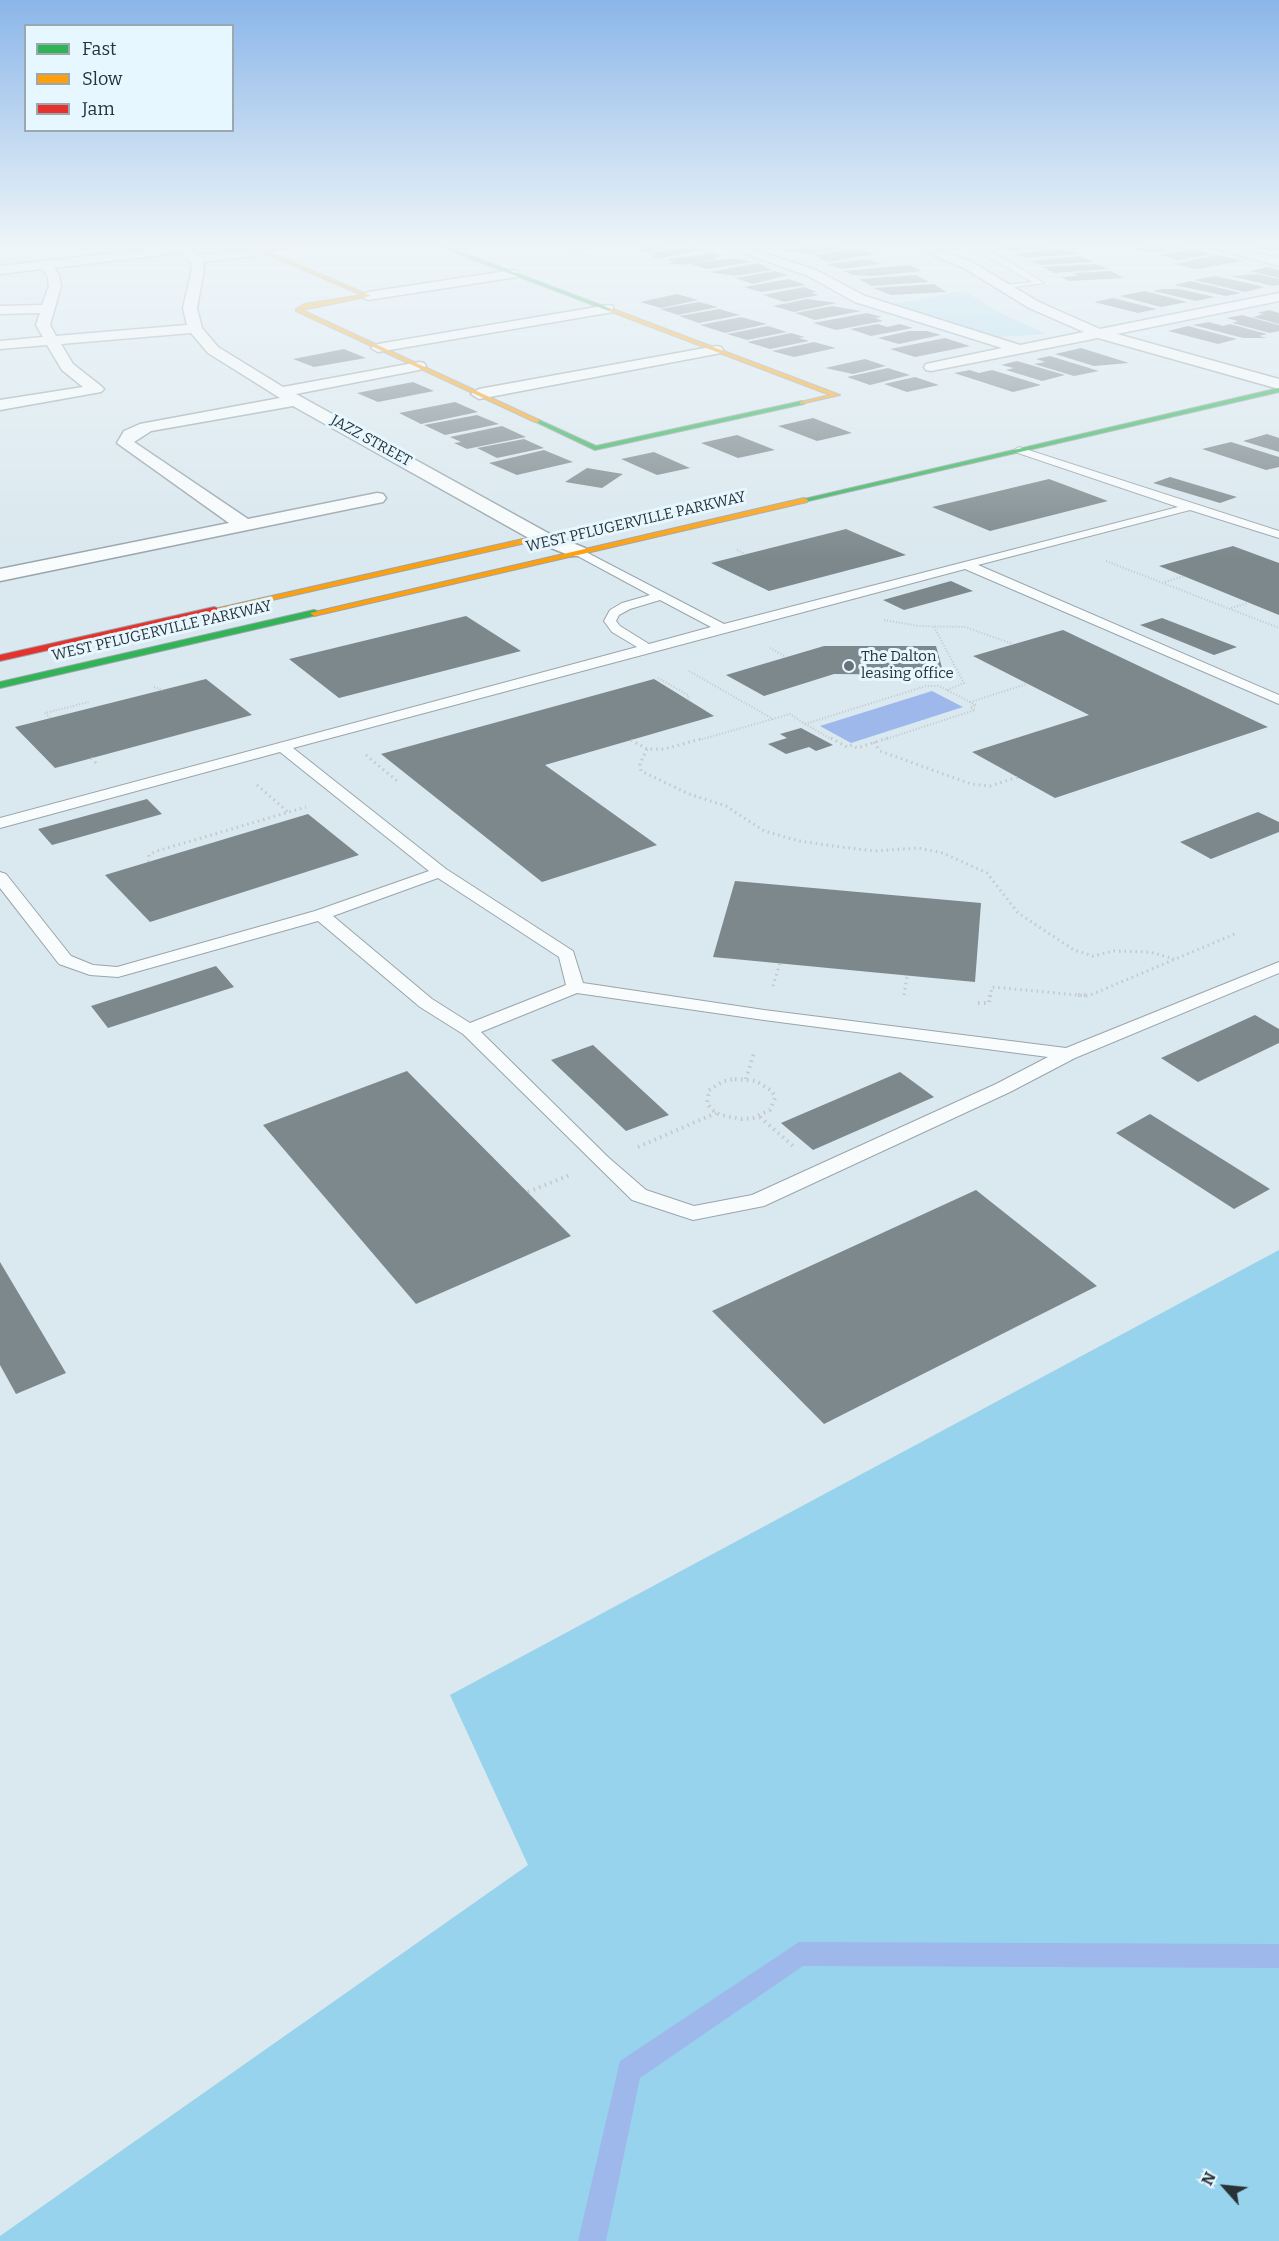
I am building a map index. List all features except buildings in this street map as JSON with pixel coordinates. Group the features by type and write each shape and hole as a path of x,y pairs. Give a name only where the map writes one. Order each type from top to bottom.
{"street":[{"path":"0,405 96,389 67,367 55,349"},
{"name":"JAZZ STREET","path":"212,349 248,374 542,537 578,552"},
{"path":"379,349 595,448 837,395 712,349"},
{"path":"931,367 1017,349"},
{"path":"1154,349 1279,384"},
{"path":"479,394 716,350"},
{"path":"245,525 125,443 130,435 146,427 424,369"},
{"path":"1221,385 1279,372"},
{"name":"WEST PFLUGERVILLE PARKWAY","path":"0,686 1279,390"},
{"path":"0,575 377,498"},
{"name":"WEST PFLUGERVILLE PARKWAY","path":"0,657 564,532"}],"lane":[{"path":"1019,450 1190,507 1242,521 1279,535"},
{"path":"0,823 647,648 1190,507"},
{"path":"578,552 723,628"},
{"path":"967,565 1279,700"},
{"path":"647,648 616,629 610,621 614,613 626,606 660,596"},
{"path":"281,746 440,872 567,955 575,987"},
{"path":"0,877 65,960 90,970 118,972 321,915 440,872"},
{"path":"321,915 426,1003 469,1030 639,1196 693,1213 757,1201 1003,1088 1068,1054 1279,967"},
{"path":"469,1030 575,987 764,1016 1068,1054"}],"path":[{"path":"1104,560 1279,628"},
{"path":"1165,582 1184,576"},
{"path":"1230,608 1248,603"},
{"path":"877,617 894,623 965,627 1014,645"},
{"path":"933,626 964,683 946,690"},
{"path":"764,645 786,657"},
{"path":"684,668 773,719"},
{"path":"969,702 1027,684"},
{"path":"631,740 647,748 665,749 790,714 804,724 847,747 857,748 975,710 970,707 976,705 939,686 932,688 926,686 804,724"},
{"path":"50,718 45,713 90,702"},
{"path":"874,742 880,751 971,784 990,786 1018,777"},
{"path":"647,748 640,764 641,771 689,794 726,806 764,831 800,842 875,851 918,848 943,853 987,873 996,888 1018,913 1074,950 1093,956 1114,951 1150,952 1174,959"},
{"path":"256,784 288,813"},
{"path":"149,862 149,855 157,851 310,806"},
{"path":"978,1003 989,1004 992,987 1088,996 1237,933"},
{"path":"770,995 780,963"},
{"path":"904,995 907,976"},
{"path":"746,1079 754,1053"},
{"path":"746,1079 766,1086 775,1098 770,1110 759,1116 742,1119 716,1112 707,1103 709,1090 724,1080 746,1079"},
{"path":"637,1148 716,1112"},
{"path":"759,1116 798,1151"},
{"path":"528,1192 576,1172"}],"shaded area":[{"path":"932,691 963,707 851,743 820,726"},
{"path":"1279,1250 1279,2241 0,2241 0,2236 528,1865 450,1695"}],"waterway":[{"path":"592,2241 629,2070 799,1954 1279,1956"}],"traffic: fast":[{"path":"804,500 1279,390"},
{"path":"537,421 595,448 802,403"},
{"path":"0,685 314,613"}],"traffic: slow":[{"path":"381,349 537,421"},
{"path":"714,349 837,395 802,403"},
{"path":"314,613 804,500"},
{"path":"214,610 545,536"}],"traffic: jam":[{"path":"0,658 214,610"}],"place":[{"name":"The Dalton leasing office","path":"849,666"}]}
